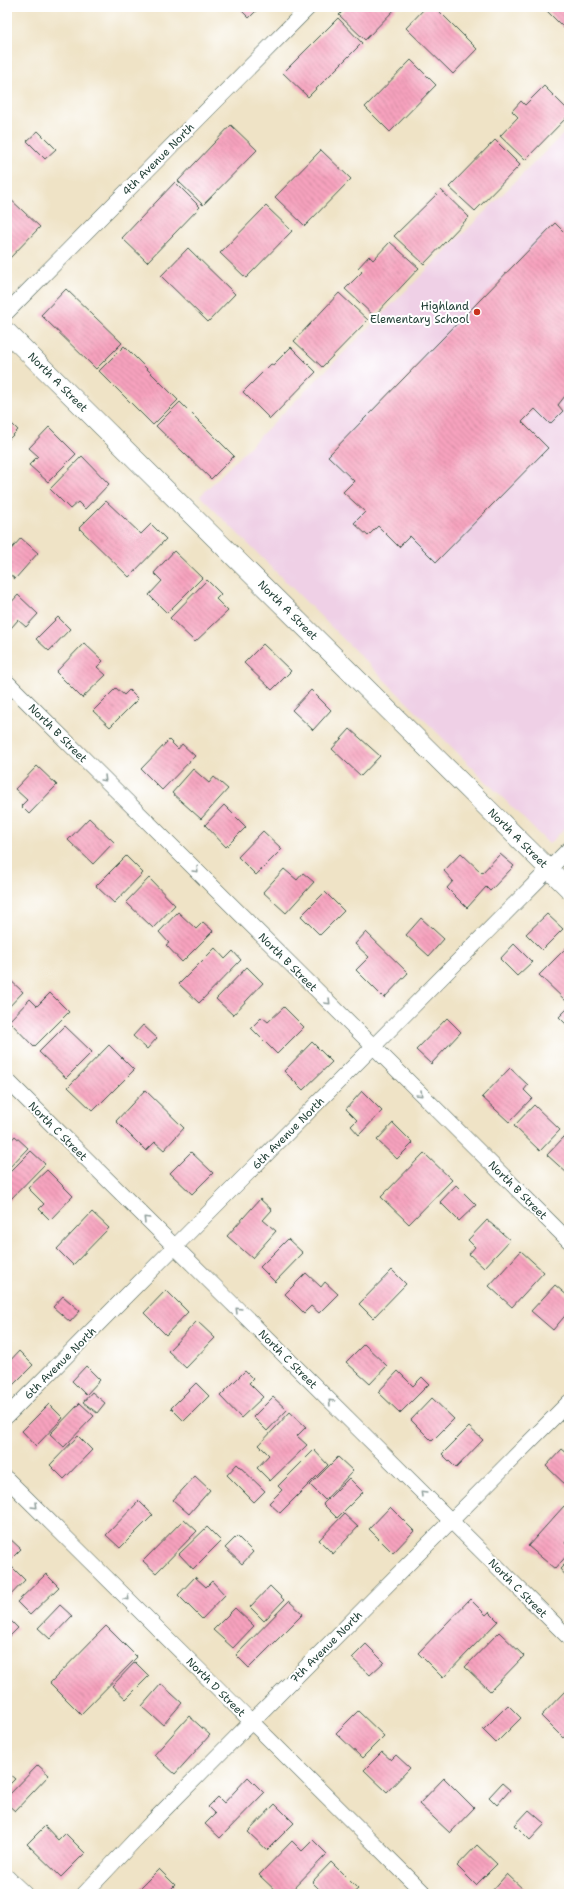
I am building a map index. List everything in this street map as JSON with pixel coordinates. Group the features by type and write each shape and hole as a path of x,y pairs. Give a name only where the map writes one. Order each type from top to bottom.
{"street":[{"name":"4th Avenue North","path":"7,312 309,7"},
{"name":"North A Street","path":"7,332 569,889"},
{"name":"North B Street","path":"7,682 569,1242"},
{"name":"6th Avenue North","path":"7,1416 569,849"},
{"name":"North C Street","path":"7,1080 569,1638"},
{"name":"7th Avenue North","path":"84,1894 152,1822 569,1402"},
{"name":"North D Street","path":"7,1479 425,1894"},
{"path":"7,1877 25,1894"}],"shaded area":[{"name":"Highland Elementary School","path":"569,128 569,824 549,844 200,496"}],"building":[{"path":"238,7 260,7 249,18"},
{"path":"347,7 397,7 365,40 339,15"},
{"path":"426,7 435,7 477,49 453,74 406,28"},
{"path":"543,7 569,7 569,23 564,28"},
{"path":"338,18 362,43 308,97 283,73"},
{"path":"411,60 436,85 390,132 365,107"},
{"path":"544,86 569,111 569,115 525,160 500,136 518,117 512,111 521,101 525,105"},
{"path":"231,125 257,150 203,205 178,181"},
{"path":"38,131 56,149 45,159 27,141"},
{"path":"495,140 520,165 475,211 449,187"},
{"path":"321,150 351,179 305,226 275,197"},
{"path":"175,182 200,207 147,262 122,238"},
{"path":"441,190 469,217 424,264 394,236"},
{"path":"7,196 40,227 7,261"},
{"path":"266,206 292,231 246,278 220,253"},
{"path":"555,223 569,237 569,400 565,396 558,405 563,411 550,424 535,409 522,422 548,448 436,562 410,536 399,547 378,526 368,536 354,523 365,512 343,492 354,481 328,456"},
{"path":"390,242 419,268 374,316 345,289 362,272 358,268 369,256 373,260"},
{"path":"188,248 235,294 208,322 161,276"},
{"path":"66,289 122,343 96,369 41,315"},
{"path":"339,293 368,320 322,367 294,341"},
{"path":"124,346 178,400 153,425 99,371"},
{"path":"291,347 316,372 270,419 243,392 271,364 273,365"},
{"path":"180,402 234,456 211,479 156,426"},
{"path":"7,419 18,430 7,441"},
{"path":"49,427 76,454 48,482 29,465 38,456 29,448"},
{"path":"82,456 109,484 85,509 78,502 70,509 50,489"},
{"path":"106,501 141,534 151,524 166,539 129,577 79,528"},
{"path":"21,538 38,553 15,579 7,572 7,554"},
{"path":"174,551 202,578 167,613 149,595 162,581 154,573"},
{"path":"207,580 221,594 216,599 228,611 195,642 170,618"},
{"path":"18,595 38,614 26,627 18,620 11,628 7,624 7,607"},
{"path":"58,617 70,629 49,651 36,639"},
{"path":"84,643 103,661 97,667 106,675 82,698 56,672"},
{"path":"263,644 291,671 272,690 244,663"},
{"path":"116,688 124,695 129,690 138,699 110,727 93,711"},
{"path":"311,690 331,710 313,730 292,710"},
{"path":"350,729 380,756 361,776 332,749"},
{"path":"169,740 178,749 182,744 195,756 162,790 141,769"},
{"path":"37,766 57,785 29,814 21,806 27,800 15,789"},
{"path":"193,769 209,783 214,777 228,789 201,819 172,793"},
{"path":"224,805 246,827 226,847 205,825"},
{"path":"89,818 114,842 93,864 68,840"},
{"path":"263,831 282,849 256,875 238,857"},
{"path":"461,853 482,873 500,854 514,866 490,891 486,887 467,908 447,888 453,881 444,871"},
{"path":"126,856 143,873 114,903 96,886"},
{"path":"284,869 297,880 303,873 314,882 286,913 263,892"},
{"path":"149,878 175,905 153,928 126,902"},
{"path":"325,892 344,911 320,935 301,916"},
{"path":"178,912 196,929 203,922 213,931 182,962 166,945 169,943 159,932"},
{"path":"547,914 563,929 542,950 526,934"},
{"path":"421,918 444,939 429,956 406,935"},
{"path":"366,932 408,973 384,998 356,970 369,957 355,944"},
{"path":"514,944 532,962 517,976 500,959"},
{"path":"569,945 569,1000 567,1002 539,975"},
{"path":"215,948 225,959 233,951 241,960 199,1003 179,984"},
{"path":"247,967 263,983 233,1015 216,999"},
{"path":"7,977 23,992 7,1009"},
{"path":"50,993 69,1012 34,1047 9,1021 30,999 37,1006"},
{"path":"284,1007 304,1027 277,1054 251,1028 262,1017 268,1022"},
{"path":"569,1007 569,1027 559,1017"},
{"path":"447,1018 461,1032 431,1064 416,1050"},
{"path":"143,1025 157,1038 147,1049 133,1036"},
{"path":"65,1026 92,1052 66,1078 39,1052"},
{"path":"312,1042 332,1062 303,1090 284,1071"},
{"path":"109,1045 134,1070 93,1111 68,1087"},
{"path":"510,1068 528,1085 524,1090 532,1098 509,1122 482,1097"},
{"path":"145,1090 184,1128 164,1150 155,1142 146,1151 116,1121"},
{"path":"362,1091 382,1111 359,1135 351,1126 357,1120 346,1109"},
{"path":"534,1105 560,1130 540,1151 514,1126"},
{"path":"393,1123 413,1143 397,1159 377,1140"},
{"path":"15,1136 28,1148 7,1170 7,1145"},
{"path":"564,1137 569,1142 568,1174 547,1155"},
{"path":"31,1151 45,1164 7,1203 7,1175"},
{"path":"191,1152 213,1173 192,1194 170,1173"},
{"path":"424,1153 452,1180 409,1224 381,1197"},
{"path":"47,1170 73,1196 50,1220 39,1209 44,1204 28,1188"},
{"path":"456,1185 476,1205 459,1221 440,1202"},
{"path":"260,1199 272,1210 263,1220 276,1231 252,1258 227,1236"},
{"path":"92,1212 109,1228 73,1265 57,1249"},
{"path":"487,1220 510,1240 484,1268 469,1254 475,1247 468,1240"},
{"path":"288,1239 303,1253 275,1282 260,1267"},
{"path":"521,1251 544,1272 512,1307 489,1286"},
{"path":"392,1270 406,1284 373,1318 359,1304"},
{"path":"306,1273 321,1287 325,1282 338,1294 319,1313 311,1306 304,1313 285,1294"},
{"path":"555,1285 569,1297 569,1311 553,1330 531,1311"},
{"path":"166,1290 188,1312 166,1335 144,1313"},
{"path":"63,1296 80,1311 70,1322 53,1307"},
{"path":"197,1321 215,1338 186,1368 168,1351"},
{"path":"569,1335 569,1346 564,1340"},
{"path":"364,1344 387,1366 370,1384 346,1362"},
{"path":"19,1351 33,1365 7,1391 7,1364"},
{"path":"86,1366 100,1380 86,1395 72,1381"},
{"path":"245,1371 253,1379 249,1383 263,1397 241,1418 220,1396"},
{"path":"398,1371 413,1386 422,1377 429,1384 400,1413 378,1392"},
{"path":"196,1383 209,1396 184,1421 171,1408"},
{"path":"92,1392 105,1403 97,1413 83,1402"},
{"path":"273,1397 287,1410 267,1431 253,1417"},
{"path":"432,1398 454,1419 432,1441 411,1420"},
{"path":"80,1403 94,1416 64,1447 50,1434"},
{"path":"49,1404 63,1418 36,1446 22,1431"},
{"path":"290,1412 306,1427 297,1436 307,1445 270,1481 257,1468 269,1455 259,1445"},
{"path":"469,1427 483,1440 456,1468 442,1454"},
{"path":"78,1436 92,1450 64,1479 50,1465"},
{"path":"562,1449 569,1455 569,1488 546,1466"},
{"path":"314,1450 328,1465 280,1513 269,1503 282,1490 278,1486"},
{"path":"338,1457 353,1471 325,1500 310,1485"},
{"path":"237,1464 265,1491 254,1502 227,1475"},
{"path":"195,1476 210,1490 189,1514 173,1500"},
{"path":"349,1478 363,1492 337,1518 323,1504"},
{"path":"139,1501 153,1515 120,1548 106,1535"},
{"path":"564,1506 569,1511 569,1538 565,1543 569,1547 569,1553 555,1569 528,1546"},
{"path":"390,1507 414,1531 393,1553 369,1529"},
{"path":"344,1514 358,1527 333,1554 319,1540"},
{"path":"184,1519 197,1531 156,1573 143,1561"},
{"path":"207,1527 221,1541 193,1569 179,1554"},
{"path":"7,1536 21,1549 7,1563"},
{"path":"237,1536 253,1552 242,1564 225,1548"},
{"path":"569,1560 569,1579 560,1569"},
{"path":"12,1567 25,1580 7,1599 7,1571"},
{"path":"46,1574 59,1587 30,1615 17,1602"},
{"path":"195,1577 206,1587 212,1581 225,1595 202,1619 178,1595"},
{"path":"270,1586 284,1600 264,1621 250,1607"},
{"path":"470,1599 486,1615 489,1612 498,1621 443,1678 418,1653"},
{"path":"289,1601 303,1614 249,1668 236,1655"},
{"path":"60,1605 72,1616 50,1639 38,1628"},
{"path":"235,1608 254,1626 233,1648 213,1630"},
{"path":"8,1618 18,1628 7,1639 7,1619"},
{"path":"106,1626 137,1657 81,1714 50,1683"},
{"path":"499,1632 524,1656 490,1691 465,1667"},
{"path":"366,1644 384,1662 370,1675 352,1658"},
{"path":"135,1662 149,1676 126,1699 112,1686"},
{"path":"161,1684 182,1703 163,1725 142,1706"},
{"path":"566,1690 569,1693 569,1732 563,1738 541,1716"},
{"path":"508,1705 521,1718 496,1743 483,1730"},
{"path":"358,1711 384,1736 362,1758 336,1733"},
{"path":"189,1716 210,1735 175,1774 154,1755"},
{"path":"382,1752 391,1760 396,1755 410,1768 387,1792 364,1770"},
{"path":"38,1765 49,1775 15,1811 7,1804 7,1797"},
{"path":"7,1772 15,1779 7,1787"},
{"path":"248,1777 264,1793 220,1838 205,1824 215,1814 208,1807 218,1797 224,1803"},
{"path":"444,1778 474,1808 450,1833 419,1804"},
{"path":"502,1783 510,1790 497,1805 489,1797"},
{"path":"275,1804 294,1823 267,1850 248,1832"},
{"path":"529,1810 545,1824 530,1840 515,1825"},
{"path":"45,1826 58,1840 65,1833 85,1853 61,1877 27,1844"},
{"path":"313,1840 327,1854 288,1894 279,1894 259,1875 292,1841 302,1851"},
{"path":"477,1845 497,1864 476,1885 457,1866"},
{"path":"331,1862 358,1889 352,1894 318,1894 321,1891 312,1882"},
{"path":"159,1869 175,1885 166,1894 134,1894"},
{"path":"507,1874 525,1891 523,1894 493,1894 491,1892"}],"place":[{"name":"Highland Elementary School","path":"477,312"}]}
